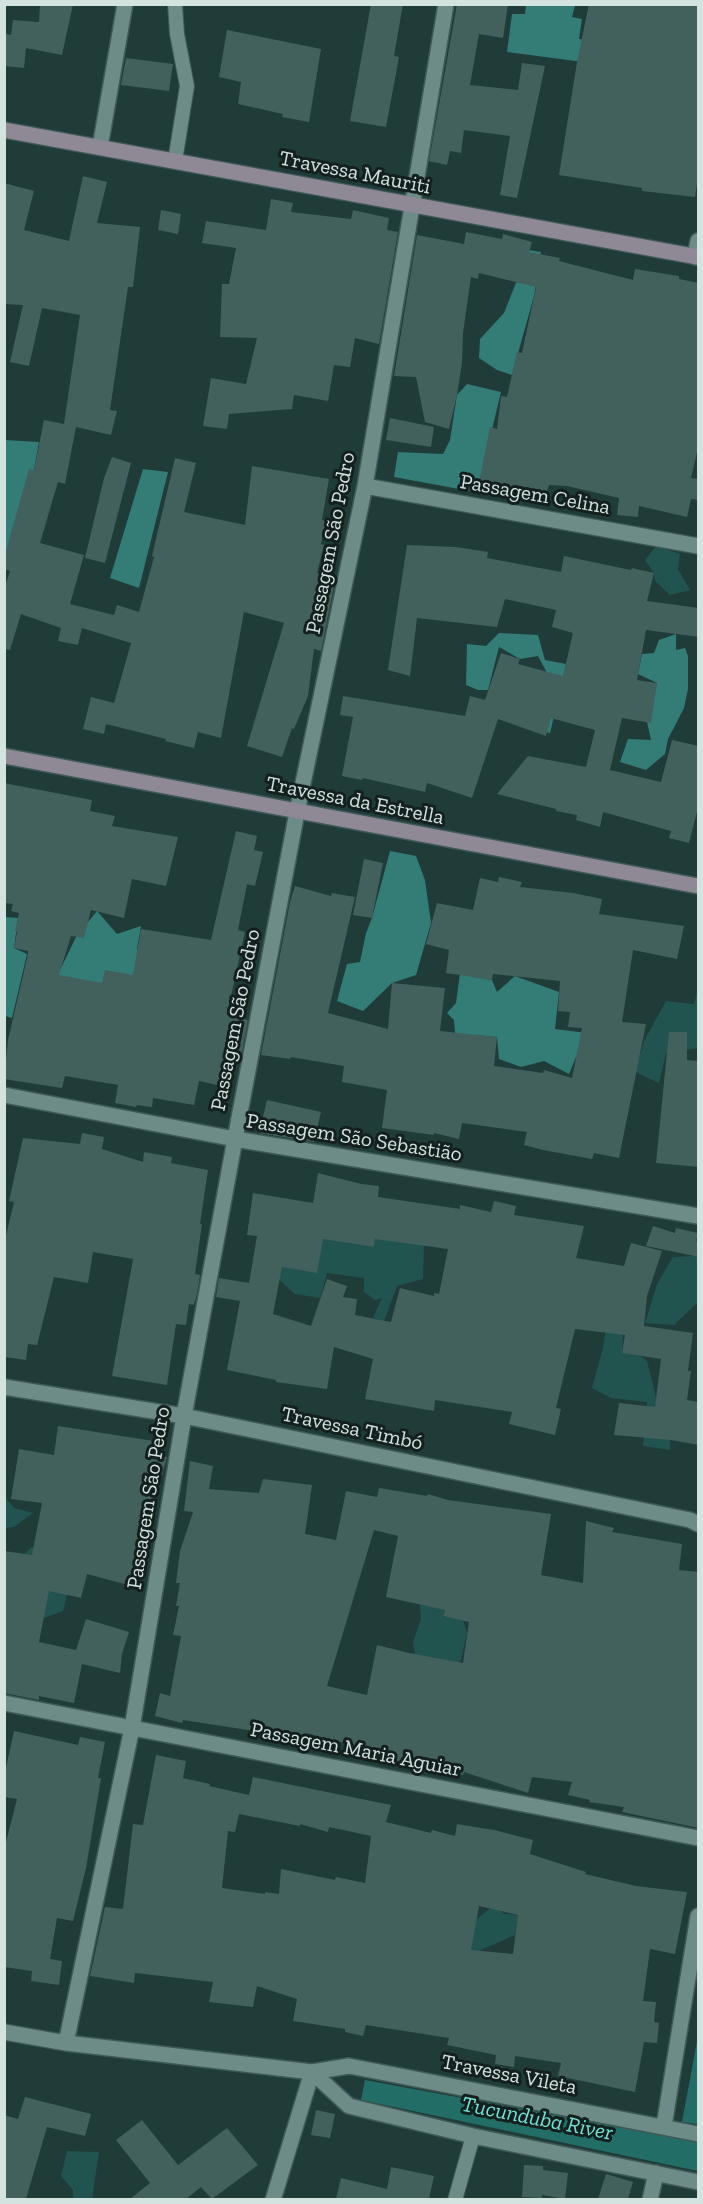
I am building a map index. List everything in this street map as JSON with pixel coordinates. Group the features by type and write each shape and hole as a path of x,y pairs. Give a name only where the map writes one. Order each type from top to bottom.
{"main road":[{"name":"Travessa Mauriti","path":"4,129 697,257"},
{"name":"Travessa da Estrella","path":"4,756 699,886"}],"street":[{"path":"100,147 125,4"},
{"name":"Passagem São Pedro","path":"66,2043 132,1728 184,1416 235,1139 297,812 365,486 446,4"},
{"path":"697,257 699,241"},
{"name":"Passagem Celina","path":"365,486 699,546"},
{"name":"Passagem São Sebastião","path":"4,1095 235,1139 699,1216"},
{"name":"Travessa Timbó","path":"4,1387 184,1416 696,1521"},
{"name":"Passagem Maria Aguiar","path":"4,1703 699,1838"},
{"path":"664,2126 699,1916"},
{"name":"Travessa Vileta","path":"4,2032 66,2043 312,2072 349,2066 699,2134"},
{"path":"273,2199 312,2072 349,2106 473,2136 699,2182"},
{"path":"650,2199 656,2173"}],"lane":[{"path":"175,4 177,34 187,86 175,161"},
{"path":"455,2199 473,2136"}],"green space":[{"path":"656,546 680,554 678,569 690,590 670,595 655,581 654,573 645,560"},
{"path":"698,989 698,1048 666,1053 659,1083 635,1072 644,1041 666,1001 694,1004"},
{"path":"377,1219 424,1245 423,1279 397,1286 384,1321 373,1318 382,1298 375,1300 364,1292 364,1278 327,1273 320,1298 295,1294 276,1277 279,1261 323,1231 348,1243 374,1247"},
{"path":"697,1237 698,1305 696,1304 674,1325 645,1323 657,1284 673,1257 693,1256"},
{"path":"609,1309 624,1321 622,1352 641,1356 647,1361 657,1401 671,1408 670,1450 643,1446 647,1402 611,1398 592,1388 603,1348"},
{"path":"4,1496 14,1508 33,1513 14,1527 5,1528"},
{"path":"32,1547 49,1550 67,1595 63,1611 44,1618 17,1612 18,1560"},
{"path":"424,1590 448,1596 443,1616 463,1620 467,1633 462,1656 449,1693 415,1655 413,1642 421,1619 420,1605"},
{"path":"493,1906 505,1914 518,1915 515,1935 469,1955 467,1922 477,1919"},
{"path":"67,2151 99,2152 92,2199 73,2199 73,2190 61,2176"}],"shaded area":[{"path":"526,5 575,5 572,17 582,19 579,39 601,42 591,63 507,52 512,14 525,14"},
{"path":"529,250 541,252 534,296 512,375 497,370 479,358 480,339 504,313"},
{"path":"467,384 501,392 478,488 475,492 394,477 398,452 443,454 450,440 457,395"},
{"path":"5,440 39,442 20,546 5,570"},
{"path":"143,469 168,472 139,588 110,578"},
{"path":"499,633 538,635 545,660 566,664 550,733 533,729 546,671 538,656 520,659 499,647 488,690 478,690 466,685 467,644 486,646"},
{"path":"676,634 676,650 685,648 688,656 688,689 684,708 668,739 665,754 646,770 620,762 628,739 651,740 647,722 657,683 638,674 642,654 654,653 659,640"},
{"path":"390,851 416,856 425,880 431,923 416,975 392,983 363,1011 337,1001 347,964 360,962"},
{"path":"97,911 117,934 141,926 137,949 147,952 140,984 49,993 76,937"},
{"path":"5,917 18,918 14,948 27,954 12,1018 5,1016"},
{"path":"476,971 475,977 492,980 497,992 515,976 559,992 555,1029 595,1034 578,1052 569,1074 544,1061 521,1067 499,1059 497,1037 475,1035 456,1043 454,1020 447,1013 456,1003 460,973"}],"water":[{"path":"698,2036 698,2124 682,2122"},
{"name":"Tucunduba River","path":"365,2080 698,2142 698,2171 361,2100"}],"building":[{"path":"40,4 73,4 62,55 26,48 24,68 4,66 4,33 11,35 13,20 39,22"},
{"path":"371,4 403,4 394,56 399,57 386,127 350,121"},
{"path":"457,4 508,4 503,38 479,34 470,85 518,90 522,63 545,66 517,198 500,195 510,136 464,130 461,153 450,151 447,165 429,161"},
{"path":"589,4 699,4 699,169 695,197 642,191 642,188 559,175"},
{"path":"227,30 321,49 309,122 238,104 241,82 219,77"},
{"path":"126,58 173,64 169,91 121,85"},
{"path":"83,176 107,182 97,223 140,227 133,287 128,287 110,410 117,411 111,435 76,427 65,484 58,482 40,543 84,555 70,604 114,615 117,605 139,612 154,557 152,556 175,458 196,463 184,512 245,525 252,466 329,479 322,520 326,521 321,544 324,545 317,573 336,576 321,651 314,649 308,696 294,729 292,728 282,757 247,746 284,623 244,612 221,738 198,732 194,748 106,724 104,734 83,729 91,697 114,703 131,643 82,628 78,645 58,641 61,628 21,614 10,650 4,649 4,590 10,571 4,569 4,558 29,469 34,470 44,420 64,424 80,315 42,308 29,366 10,362 23,305 4,304 4,183 34,191 24,230 69,241"},
{"path":"271,199 293,203 291,212 351,219 353,210 389,218 387,230 398,232 379,344 355,338 350,367 334,365 328,401 294,395 292,409 229,414 227,429 203,426 211,378 246,384 257,338 220,337 222,284 229,284 236,248 202,243 206,221 266,230"},
{"path":"161,210 181,214 178,234 158,230"},
{"path":"466,232 502,239 503,234 532,242 529,252 560,258 559,261 633,280 635,269 679,276 679,279 699,283 699,444 691,478 699,479 699,500 691,499 687,517 639,506 638,517 617,515 619,498 567,486 549,485 544,500 502,486 500,492 478,488 490,427 497,429 501,396 507,397 517,352 522,353 536,287 479,273 478,279 471,277 463,333 462,363 449,429 425,422 416,377 394,376 417,235 464,244"},
{"path":"390,418 434,427 431,447 386,440"},
{"path":"112,457 131,463 105,563 85,558 104,478"},
{"path":"407,545 456,547 488,552 487,558 561,572 564,556 631,570 632,568 654,573 647,601 699,608 699,637 646,630 637,680 657,683 651,723 622,718 610,770 661,782 672,740 699,746 699,804 689,843 669,838 671,831 603,812 600,827 576,820 577,815 497,794 528,756 586,767 595,730 551,718 546,736 498,719 472,798 427,783 425,792 363,778 362,780 342,776 353,717 340,715 343,696 465,716 470,696 485,700 501,653 520,659 518,664 563,676 573,633 552,627 556,610 505,599 497,627 417,618 410,676 388,670"},
{"path":"4,783 92,800 90,811 115,816 112,826 178,837 166,886 132,879 124,918 91,910 84,938 71,936 59,975 102,983 105,970 133,975 141,929 211,940 236,831 257,836 254,850 263,852 255,886 247,884 238,930 245,932 227,1015 248,1020 242,1052 234,1051 226,1087 199,1081 194,1105 153,1098 152,1107 137,1105 136,1107 115,1103 118,1085 65,1076 62,1088 4,1079 8,1040 28,951 14,948 19,913 11,911 13,904 4,903"},
{"path":"364,859 383,863 372,918 353,915"},
{"path":"499,877 522,882 520,887 602,899 599,914 684,926 677,959 633,950 622,1022 646,1024 619,1158 594,1153 592,1159 543,1150 524,1145 527,1132 462,1123 459,1139 434,1133 434,1135 382,1128 387,1090 342,1082 344,1066 291,1057 290,1059 261,1055 295,886 331,896 332,893 355,897 328,1013 388,1029 392,983 445,988 440,1031 497,1037 494,1066 543,1073 544,1070 572,1078 582,1028 568,1027 570,1012 558,1011 560,981 493,974 492,980 446,973 449,950 426,944 437,903 473,910 480,878 498,882"},
{"path":"669,1032 687,1032 687,1060 699,1061 699,1167 656,1163"},
{"path":"267,1100 321,1112 314,1142 259,1133"},
{"path":"82,1133 104,1137 102,1149 143,1162 144,1152 172,1157 171,1163 208,1170 195,1274 200,1275 197,1294 194,1305 189,1304 186,1325 176,1324 167,1385 112,1376 133,1259 93,1252 88,1283 54,1277 37,1345 28,1344 26,1360 4,1357 4,1244 14,1202 9,1201 23,1138 80,1144"},
{"path":"318,1173 379,1186 378,1197 460,1209 460,1205 491,1212 494,1201 516,1206 514,1215 584,1226 576,1258 624,1266 631,1243 662,1251 647,1296 644,1326 693,1333 687,1400 699,1402 699,1445 614,1435 619,1403 655,1407 661,1359 622,1353 625,1335 575,1329 556,1408 561,1409 555,1435 509,1424 512,1412 435,1400 434,1411 365,1399 373,1359 334,1347 327,1389 276,1382 276,1380 227,1370 240,1301 216,1297 219,1278 249,1283 257,1236 247,1235 253,1193 313,1203","holes":["323,1239 374,1247 375,1239 448,1249 439,1294 434,1293 434,1296 400,1288 391,1322 355,1315 357,1299 343,1297 347,1286 327,1279 311,1326 273,1314 282,1267 317,1273"]},
{"path":"653,1226 675,1233 676,1228 698,1233 696,1241 699,1242 699,1257 646,1246"},
{"path":"58,1426 160,1442 158,1455 167,1457 153,1509 150,1508 146,1535 132,1586 87,1574 81,1598 49,1591 39,1642 76,1650 86,1619 129,1632 122,1654 120,1673 82,1664 74,1703 39,1696 39,1700 4,1693 4,1551 32,1555 42,1503 11,1499 19,1449 54,1455"},
{"path":"190,1461 213,1466 209,1489 259,1493 263,1479 312,1485 305,1534 336,1540 346,1491 377,1497 379,1488 551,1514 541,1575 583,1583 586,1521 614,1528 612,1532 682,1544 679,1570 699,1572 699,1828 622,1812 624,1807 589,1802 590,1800 568,1795 572,1782 532,1777 528,1793 464,1772 463,1775 369,1755 370,1749 305,1733 303,1743 280,1738 280,1735 183,1720 182,1723 155,1716 160,1693 170,1696 181,1636 173,1635 179,1606 176,1606 180,1583 176,1583 180,1551 193,1512 184,1511","holes":["374,1530 398,1536 386,1597 445,1610 443,1616 469,1622 463,1663 377,1645 367,1695 327,1686"]},
{"path":"14,1731 78,1745 80,1737 105,1742 86,1868 73,1921 57,1918 50,1959 62,1961 59,1985 31,1981 32,1971 4,1967 4,1850 17,1799 4,1797 4,1777"},
{"path":"156,1755 186,1761 183,1778 210,1784 209,1786 249,1795 253,1777 391,1805 386,1822 431,1833 432,1830 455,1836 457,1824 494,1830 533,1840 530,1854 586,1872 585,1874 636,1886 687,1892 675,1954 650,1949 643,2001 656,2002 654,2022 659,2023 657,2043 644,2042 635,2092 558,2076 561,2063 515,2056 514,2067 495,2064 496,2055 447,2045 449,2038 366,2025 363,2036 345,2032 345,2029 293,2021 297,1999 257,1986 253,2007 209,2002 213,1982 135,1973 134,1983 90,1976 105,1907 123,1909 133,1824 143,1825","holes":["239,1814 300,1826 300,1824 328,1832 329,1827 371,1836 365,1883 336,1877 335,1880 281,1869 279,1894 222,1888 228,1831 235,1832","479,1906 518,1915 513,1954 471,1950"]},
{"path":"25,2097 91,2114 85,2136 47,2127 26,2199 4,2199 4,2115 18,2119"},
{"path":"316,2110 335,2114 330,2138 311,2135"},
{"path":"142,2120 178,2165 227,2128 258,2165 212,2199 201,2187 186,2199 130,2199 150,2183 116,2140"},
{"path":"524,2165 543,2166 543,2170 568,2173 565,2199 542,2195 542,2198 522,2197"},
{"path":"391,2167 434,2176 429,2199 336,2199 341,2178 387,2189"},
{"path":"606,2174 633,2182 628,2199 598,2199"}]}
